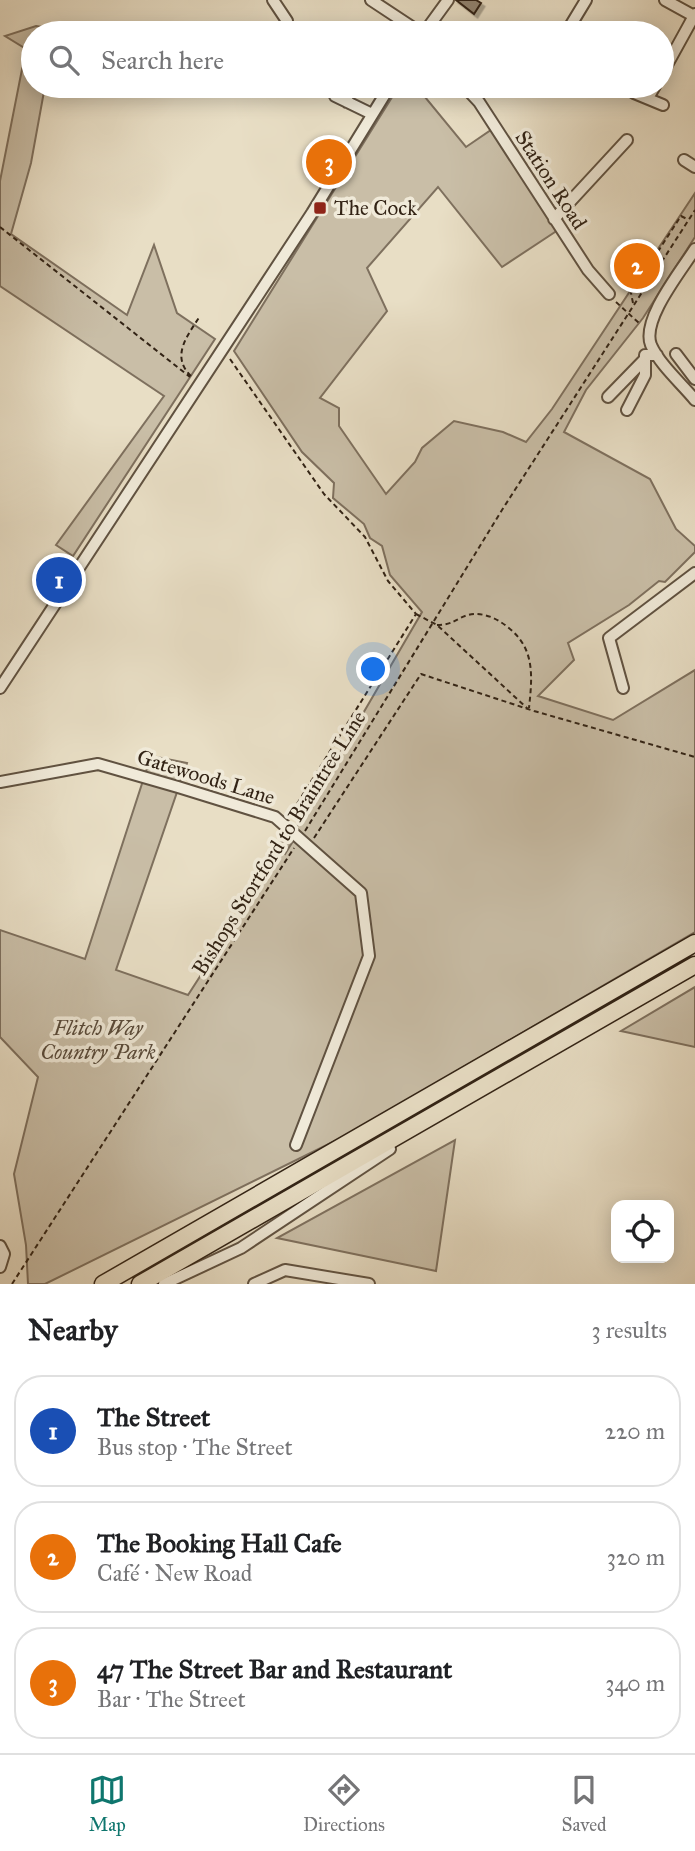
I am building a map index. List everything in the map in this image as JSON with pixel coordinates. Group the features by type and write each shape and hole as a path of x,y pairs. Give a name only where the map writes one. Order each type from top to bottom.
{"highway":[{"path":"103,1284 695,943"},
{"path":"140,1284 695,965"}],"street":[{"path":"273,0 287,21"},
{"path":"371,0 404,21"},
{"path":"432,21 448,0"},
{"path":"573,21 586,0"},
{"path":"665,0 694,15 674,52"},
{"path":"339,98 372,114"},
{"path":"347,98 347,102"},
{"path":"0,688 200,384 382,98"},
{"name":"Station Road","path":"475,98 588,270 609,294"},
{"path":"648,98 663,105"},
{"path":"554,219 627,140"},
{"path":"684,160 695,167"},
{"path":"695,249 657,309 649,332 657,355 695,400"},
{"path":"676,354 695,379"},
{"path":"608,397 645,359 645,355 657,355"},
{"path":"628,410 645,375 645,359"},
{"path":"623,688 608,638 695,573"},
{"name":"Gatewoods Lane","path":"0,782 98,764 275,817 361,893 369,956 296,1145"},
{"path":"164,1284 241,1248 468,1097"},
{"path":"0,1246 4,1254 0,1267"},
{"path":"254,1284 285,1270 369,1284"}],"path":[{"name":"Bishops Stortford to Braintree Line","path":"12,1284 304,843 502,510 695,210"},
{"path":"634,304 631,293 652,260 681,216 688,220"},
{"path":"0,227 200,384"},
{"path":"620,248 652,260"},
{"path":"609,294 649,332"},
{"path":"200,316 185,339 181,360 186,371 200,384"},
{"path":"222,350 235,364 324,494 365,537 388,581 416,614 438,625 528,709"},
{"path":"284,824 416,614"},
{"path":"438,625 453,625 468,615 489,615 520,637 530,660 528,709"},
{"path":"304,843 421,674 528,709 695,757"}],"green space":[{"path":"21,31 21,46 5,36"},
{"path":"21,74 21,98 43,98 31,163 11,234 127,315 154,245 177,313 215,339 73,556 56,545 164,396 0,286 0,181"},
{"name":"Flitch Way Country Park","path":"392,98 426,98 466,147 491,130 558,230 502,267 438,187 367,268 387,311 320,398 339,408 339,426 386,494 415,462 422,448 454,421 503,432 526,442 552,409 695,193 695,237 643,318 586,390 564,432 650,479 676,529 695,546 695,552 665,582 659,581 629,605 568,643 574,660 538,696 613,720 695,670 695,932 347,1135 45,1284 28,1284 26,1245 14,1174 38,1077 0,1037 0,930 85,959 151,756 187,763 116,970 188,995 301,820 422,612 390,575 382,546 370,538 364,524 333,498 334,483 302,452 234,351"},
{"path":"695,987 695,1047 621,1031"},
{"path":"455,1140 436,1271 277,1238"}],"shaded area":[{"path":"285,832 295,838 285,854 276,846"}],"building":[{"path":"456,0 476,0 481,3 474,14"},
{"path":"638,253 649,260 637,281 625,273"}],"place":[{"name":"47 The Street Bar and Restaurant","path":"329,162"},
{"name":"The Cock","path":"320,208"},
{"name":"The Booking Hall Cafe","path":"637,266"},
{"name":"The Street","path":"59,580"}]}
